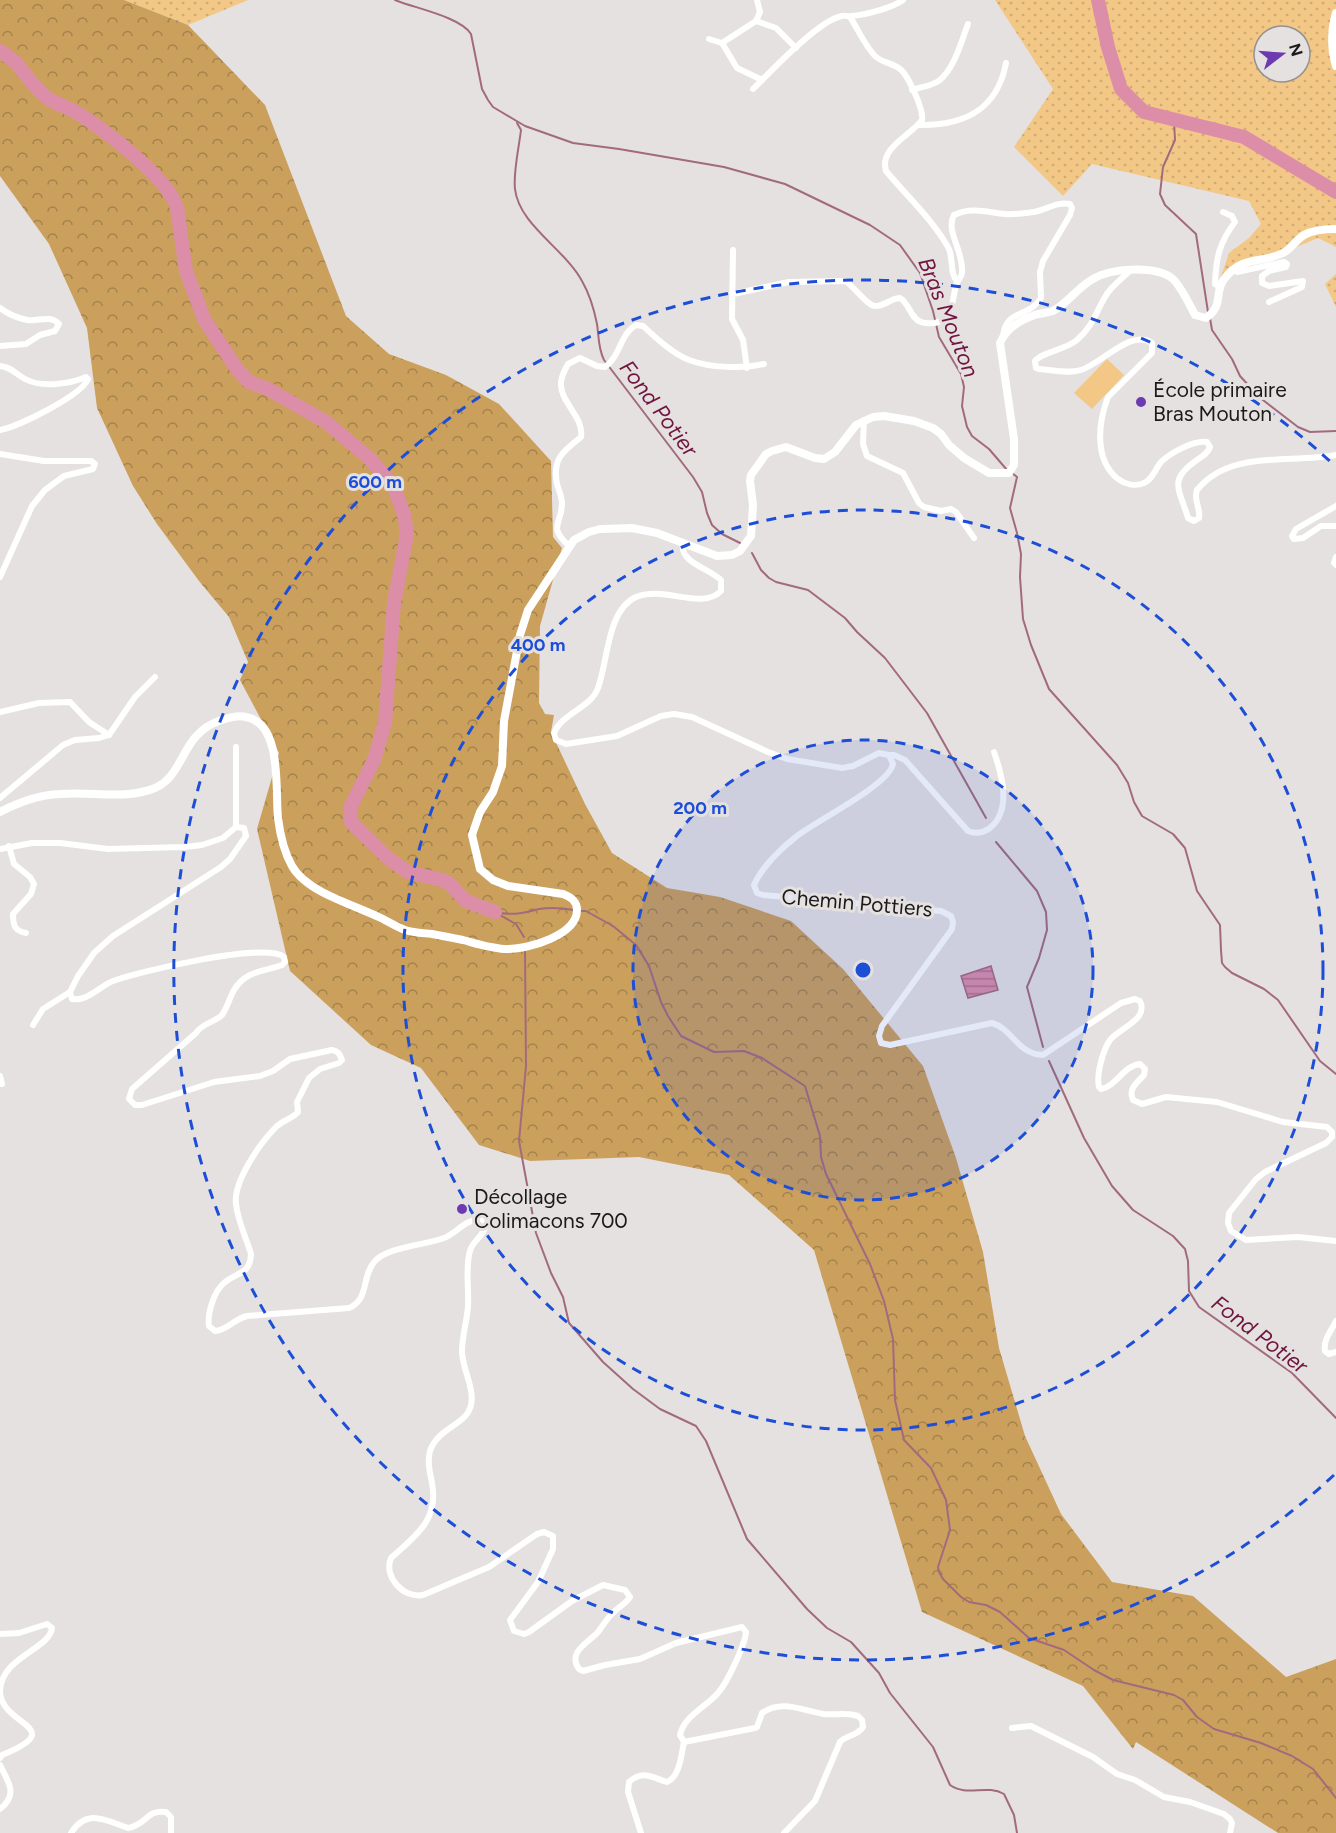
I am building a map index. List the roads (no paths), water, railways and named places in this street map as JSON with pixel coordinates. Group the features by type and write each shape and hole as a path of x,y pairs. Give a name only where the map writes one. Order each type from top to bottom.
{"main road":[{"path":"1336,14 1333,24 1333,55 1336,66"},
{"path":"0,812 29,799 52,795 143,792 157,787 171,775 191,741 202,729 232,717 250,717 258,721 271,741 275,760 278,817 283,842 292,867 304,880 323,892 405,930 505,949 531,947 567,930 577,916 577,905 571,897 563,894 508,886 493,880 480,869 472,835 480,812 493,792 502,766 504,721 525,618 569,546 580,536 616,527 645,530 717,556 732,555 747,544 753,528 750,481 766,454 786,447 824,459 835,452 849,432 864,420 884,416 914,421 933,428 964,458 989,473 1010,473 1014,465 1014,439 1000,343 1006,332 1026,318 1053,311 1092,279 1120,269 1166,274 1174,280 1195,315 1206,318 1217,308 1223,280 1243,262 1283,253 1304,235 1336,229"}],"street":[{"path":"722,43 756,21 760,12 758,0"},
{"path":"753,89 796,48 832,20 842,15 850,16 895,5 903,0"},
{"path":"850,16 874,56 901,70 923,115 918,125 888,152 884,165 886,171 942,237 950,250 953,276 957,281"},
{"path":"756,21 776,28 796,48"},
{"path":"912,90 938,82 947,72 968,24"},
{"path":"709,39 722,43 737,68 762,80"},
{"path":"918,125 951,123 979,112 998,87 1004,75 1006,63"},
{"path":"733,294 789,282 844,281 852,285 870,305 874,306 897,298 903,300 918,321 940,322 950,312 957,281 962,272 958,246 950,226 954,215 978,209 1008,215 1036,212 1061,204 1070,204 1072,208 1070,215 1041,266 1041,298 1031,309 1009,320 1003,327 1002,337"},
{"path":"1220,287 1215,284 1217,256 1223,238 1235,222 1232,216 1223,212"},
{"path":"734,250 732,319 743,340 747,368"},
{"path":"1235,268 1237,272 1284,262 1287,264 1286,267 1262,276 1262,283 1269,286 1303,280 1302,287 1269,302"},
{"path":"1132,269 1110,290 1094,321 1078,339 1064,348 1038,357 1035,361 1036,368 1039,369 1073,372 1091,366 1125,343 1150,340 1152,353 1108,397 1105,406 1100,438 1101,453 1106,466 1113,475 1123,483 1133,485 1144,483 1169,457 1197,442 1207,442 1210,447 1208,452 1183,470 1178,480 1188,518 1194,521 1199,518 1200,514 1195,493 1200,486 1221,471 1251,461 1307,460 1336,455"},
{"path":"0,308 24,320 50,319 59,324 55,331 40,335 30,343 0,346"},
{"path":"569,546 560,538 557,530 562,503 556,473 560,455 581,437 581,432 579,422 565,398 561,385 568,364 580,358 605,367 612,362 628,331 636,325 643,326 679,355 691,361 747,368 764,364"},
{"path":"0,366 12,369 23,378 36,383 68,383 86,377 88,379 82,388 27,421 0,430"},
{"path":"864,420 863,444 867,456 903,473 919,503 924,507 941,511 951,509 956,512 974,538"},
{"path":"0,454 44,461 91,461 95,465 93,469 64,476 38,498 32,506 0,577"},
{"path":"1336,506 1296,529 1292,536 1299,540 1321,526 1336,525"},
{"path":"683,544 682,549 686,558 717,575 721,580 721,591 700,599 649,593 630,600 623,606 615,622 598,690 560,723 554,733 556,740 566,744 617,736 661,716 674,714 692,717 788,759 842,768 853,766 879,753 894,755 905,760 968,831 973,833 988,830 1001,815 1003,808 1003,787 994,752"},
{"path":"1336,557 1334,563 1336,565"},
{"path":"0,798 63,745 75,740 109,735 135,697 155,677"},
{"path":"0,712 39,703 70,702 89,722 109,735"},
{"path":"236,747 236,827"},
{"name":"Chemin Pottiers","path":"889,755 893,764 889,772 865,793 795,837 767,866 754,885 757,893 763,895 941,911 951,916 952,929 882,1026 879,1036 882,1043 890,1045 992,1023 1000,1027 1025,1051 1043,1055 1121,1003 1135,999 1140,1002 1142,1009 1136,1019 1110,1040 1098,1080 1099,1087 1107,1088 1130,1066 1140,1064 1144,1069 1144,1075 1133,1087 1131,1094 1133,1100 1138,1104 1146,1104 1166,1097 1216,1102 1283,1122 1327,1127 1332,1132 1332,1137 1326,1143 1272,1167 1256,1179 1229,1213 1228,1223 1231,1231 1246,1240 1298,1238 1336,1241"},
{"path":"0,849 32,843 60,843 108,849 185,847 202,845 223,838 236,827 244,828 246,836 227,862 113,936 94,953 70,992 43,1009 33,1025"},
{"path":"9,846 14,864 30,877 34,884 31,894 13,914 14,927 19,932 27,933"},
{"path":"70,992 72,999 79,999 115,980 233,953 276,952 284,957 285,962 282,965 257,970 243,980 236,987 221,1016 201,1026 132,1089 129,1094 131,1102 135,1105 142,1105 214,1082 260,1077 290,1059 332,1050 341,1055 342,1060 339,1063 320,1068 309,1078 297,1102 298,1112 282,1121 271,1131 236,1189 236,1205 251,1254 250,1261 243,1272 222,1285 208,1319 209,1326 215,1331 220,1331 233,1321 247,1316 349,1308 359,1302 369,1269 380,1257 445,1238 470,1220 481,1220 485,1228 470,1251 468,1306 462,1346 463,1365 470,1389 471,1404 468,1413 446,1429 435,1441 428,1462 433,1490 429,1518 419,1532 391,1558 388,1572 398,1586 409,1594 423,1595 489,1567 537,1534 549,1532 553,1536 554,1549 533,1592 510,1620 514,1631 524,1634 529,1632 572,1601 603,1585 625,1590 630,1597 577,1651 576,1666 583,1671 640,1659 676,1643 742,1627 746,1632 745,1642 724,1685 718,1694 684,1723 680,1735 684,1742 677,1771 672,1780 666,1782 645,1775 636,1776 629,1782 628,1792 641,1833"},
{"path":"0,1076 2,1084"},
{"path":"1336,1321 1324,1347 1329,1354 1336,1352"},
{"path":"0,1634 19,1633 47,1624 52,1628 49,1637 16,1661 7,1671 2,1682 0,1691 2,1702 9,1712 27,1725 32,1731 32,1736 27,1744 0,1758"},
{"path":"684,1742 755,1728 762,1713 773,1707 787,1706 816,1713 858,1716 863,1723 862,1730 840,1742 815,1801 784,1833"},
{"path":"1012,1728 1031,1726 1093,1757 1117,1774 1135,1780 1164,1797 1190,1802 1224,1814 1230,1819 1230,1833"},
{"path":"0,1765 11,1787 9,1799 0,1809"},
{"path":"71,1833 77,1824 86,1818 99,1818 128,1828 138,1826 151,1813 159,1811 166,1812 171,1817 171,1833"}],"waterway":[{"name":"Bras Mouton","path":"395,0 448,18 466,28 471,34 482,89 488,100 493,107 525,126 573,143 724,167 785,184 870,225 900,245 920,273 939,337 961,374 964,387 962,406 967,427 972,436 989,449 1007,470"},
{"path":"1098,0 1108,47 1121,89 1144,112 1244,137 1336,192"},
{"path":"0,51 17,64 45,96 74,111 116,141 133,154 161,182 177,208 186,271 205,321 237,369 249,382 268,389 326,422 369,458 393,485 404,514 407,534 394,603 385,723 374,760 351,806 351,822 389,859 408,872 449,883 466,901 495,912"},
{"path":"1174,121 1175,140 1163,167 1160,194 1165,205 1196,234 1208,312"},
{"name":"Fond Potier","path":"517,123 521,130 515,175 518,202 533,225 565,258 582,281 593,307 604,360 693,477 702,492 712,525 722,534 740,543"},
{"path":"1210,318 1212,330 1232,359 1240,376 1259,397 1298,427 1310,432 1336,431"},
{"name":"Bras Mouton","path":"1012,473 1017,477 1010,508 1021,554 1023,619 1049,689 1117,765 1128,783 1134,802 1142,816 1173,834 1185,848 1197,891 1220,925 1222,963 1232,973 1264,989 1278,1000 1320,1061 1336,1074"},
{"name":"Fond Potier","path":"752,553 761,570 769,578 808,590 845,618 885,658 927,713 986,818"},
{"name":"Fond Potier","path":"996,842 1037,891 1046,912 1047,930 1027,987 1043,1047"},
{"path":"495,912 518,914 552,908 574,910"},
{"path":"580,911 586,911 613,926 636,945 649,966 661,1002 681,1036 714,1052 744,1051 762,1058 805,1086 820,1136 821,1157 826,1174 870,1264 884,1301 893,1339 895,1400 904,1440 931,1468 946,1500 950,1530 938,1567 943,1579 969,1602 986,1605 1000,1612 1029,1638 1064,1650 1113,1680 1174,1695 1183,1700 1197,1717 1214,1729 1261,1743 1292,1756 1313,1769 1336,1798"},
{"path":"498,914 516,924 524,937"},
{"path":"525,949 526,1066 519,1141 536,1233 563,1297 569,1323 603,1362 633,1389 660,1409 696,1426 706,1441 747,1539 807,1609 827,1628 851,1642 879,1673 890,1693 933,1747 950,1785 963,1790 990,1790 1004,1794 1014,1815 1017,1833"},
{"name":"Fond Potier","path":"1049,1061 1084,1138 1112,1186 1133,1210 1173,1236 1185,1249 1188,1261 1189,1291 1199,1307 1292,1373 1336,1418"}],"place":[{"name":"École primaire Bras Mouton","path":"1141,402"},
{"name":"Décollage Colimacons 700","path":"462,1209"}]}
